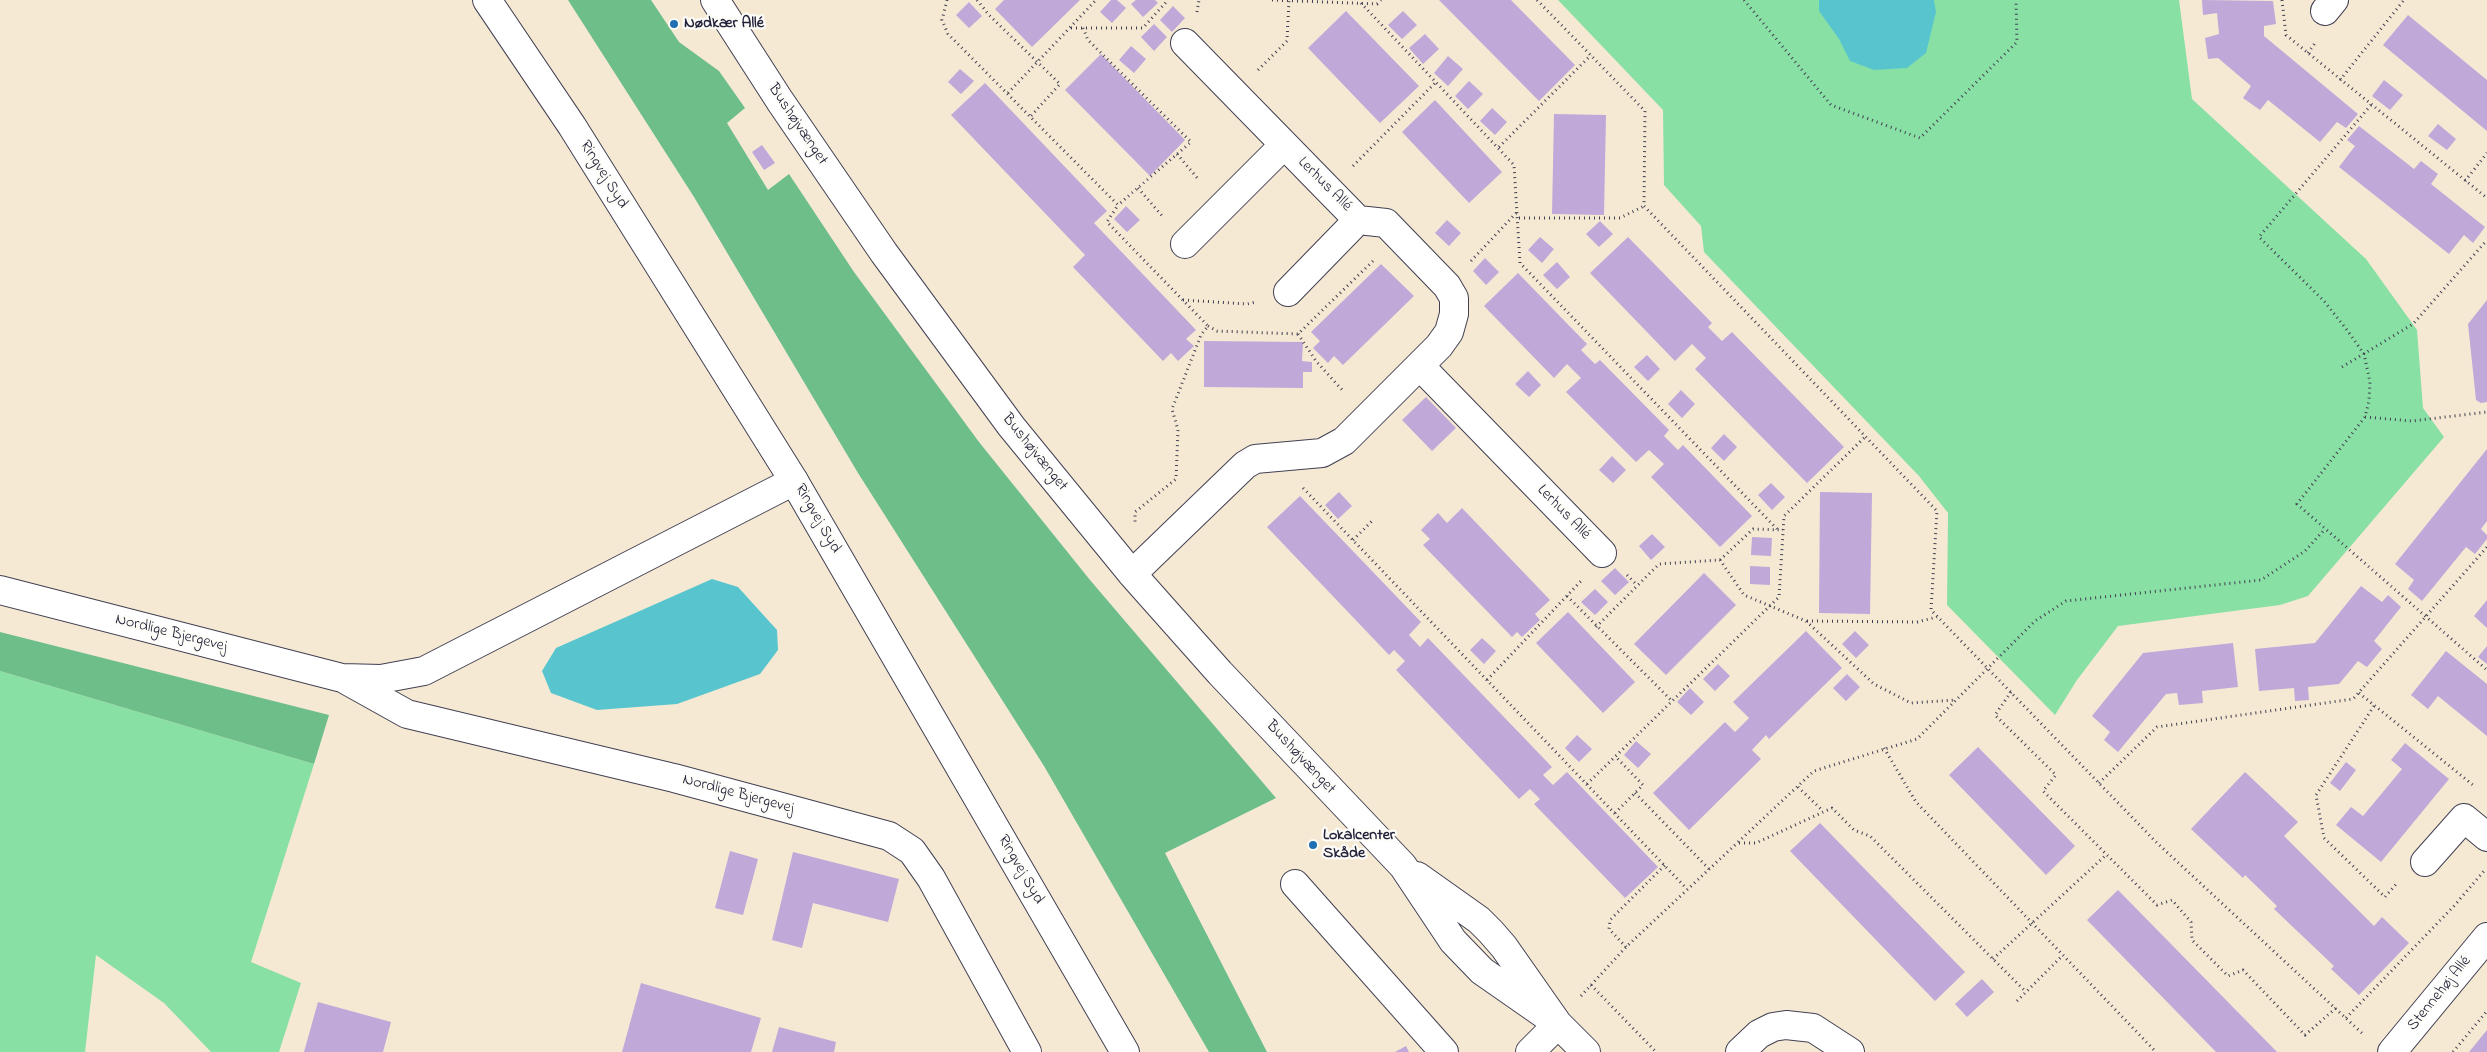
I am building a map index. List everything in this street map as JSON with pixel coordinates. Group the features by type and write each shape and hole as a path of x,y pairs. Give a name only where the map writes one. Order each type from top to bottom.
{"street":[{"name":"Ringvej Syd","path":"486,0 572,126 794,481 1126,1052"},
{"name":"Bushøjvænget","path":"714,0 884,253 1010,426 1132,574 1220,673 1403,866 1453,942 1482,971 1558,1024 1586,1052"},
{"name":"Lerhus Allé","path":"1132,574 1245,466 1255,459 1288,455 1307,456 1333,449 1439,346 1449,332 1454,314 1454,298 1447,286 1386,223 1358,220 1185,43"},
{"path":"1185,244 1284,145"},
{"path":"1288,292 1358,220"},
{"name":"Lerhus Allé","path":"1420,366 1602,553"},
{"name":"Nordlige Bjergevej","path":"0,590 342,678 381,679 424,671 794,481"},
{"name":"Nordlige Bjergevej","path":"342,678 407,714 674,778 889,836 912,851 930,878 1027,1052"},
{"path":"2425,862 2464,818 2487,837"},
{"path":"1295,884 1444,1052"},
{"name":"Stennehøj Allé","path":"2392,1052 2487,937"},
{"path":"1530,1052 1558,1024"},
{"path":"1740,1052 1759,1034 1773,1027 1786,1025 1813,1028 1850,1052"}],"path":[{"path":"947,0 942,20 948,34 1118,205"},
{"path":"978,0 989,15 1060,84 1030,117"},
{"path":"1008,93 1096,0"},
{"path":"1071,28 1143,28 1168,0"},
{"path":"1272,0 1361,4 1377,4 1381,0"},
{"path":"1234,93 1287,41 1288,0"},
{"path":"1537,0 1645,111 1644,206 1937,511 1931,610 2157,843 2368,1038"},
{"path":"1744,0 1831,104 1920,138 2017,42 2016,0"},
{"path":"2282,0 2286,35 2487,198"},
{"path":"2340,80 2404,0"},
{"path":"1361,4 1514,165 1519,218 1520,263 1777,529"},
{"path":"1083,28 1088,40 1191,142 1118,205 1107,222 1208,326 1202,335 1172,409 1178,430 1176,479 1135,512 1132,574"},
{"path":"1498,147 1590,55"},
{"path":"1328,190 1435,83"},
{"path":"2371,105 2259,238 2324,301 2364,354 2370,382 2369,401 2365,417 2296,504 2487,670"},
{"path":"2465,181 2487,153"},
{"path":"1519,218 1620,218 1644,206"},
{"path":"1447,286 1518,211"},
{"path":"2342,367 2413,324 2487,240"},
{"path":"1182,300 1247,304 1288,292 1314,318"},
{"path":"1298,334 1316,361 1368,417"},
{"path":"2365,417 2412,421 2487,412"},
{"path":"1587,784 1779,597 1784,516 1865,436"},
{"path":"1288,455 1291,476 1687,889"},
{"path":"1353,540 1374,519"},
{"path":"1596,627 1659,564 1720,560 1753,529 1783,530"},
{"path":"1558,1024 1626,947 1814,772 1917,739 2035,621 2066,601 2262,580 2306,551 2325,529"},
{"path":"2099,783 2157,727 2353,700 2487,547"},
{"path":"1488,680 1592,569 1602,553"},
{"path":"1720,560 1744,595 1806,621 1874,684 1911,703 1955,700"},
{"path":"1567,596 1672,701"},
{"path":"1806,621 1917,622 1937,617"},
{"path":"2011,692 1995,715 2056,775 2043,791 2157,905 2172,900 2190,922 2192,940 2228,976 2243,970 2305,1035 2336,1008"},
{"path":"2359,693 2480,789"},
{"path":"2374,706 2316,795 2324,838 2385,897 2401,880"},
{"path":"1884,748 1916,802 2156,1052"},
{"path":"1614,813 1642,785 1615,756"},
{"path":"1798,787 1823,811"},
{"path":"1635,792 1710,870"},
{"path":"1738,843 1756,843 1832,808 1854,830 1870,836 2026,992"},
{"path":"1993,959 2106,855"},
{"path":"1626,947 1609,929 1610,920 1665,865"},
{"path":"2346,1018 2454,906 2487,868"},
{"path":"2017,1000 2063,955"},
{"path":"1591,985 1656,1052"},
{"path":"2453,1052 2487,1011"}],"green space":[{"path":"568,0 651,0 679,42 719,71 745,108 727,123 768,190 789,174 854,272 979,442 1090,580 1276,798 1165,853 1267,1052 1209,1052 1044,766 858,473 694,197"},
{"path":"1558,0 2179,0 2192,99 2366,259 2417,330 2423,408 2444,437 2308,596 2280,605 2118,626 2077,680 2055,715 1947,605 1948,513 1919,476 1704,252 1701,226 1664,185 1663,110"},
{"path":"0,632 329,715 314,764 0,671"},
{"path":"0,671 314,764 251,962 301,983 279,1052 211,1052 164,1003 96,955 85,1052 0,1052"}],"water":[{"path":"1819,0 1934,0 1936,12 1926,53 1907,68 1874,70 1850,61 1839,39 1819,11"},
{"path":"712,579 738,587 777,630 778,650 760,674 677,704 597,710 551,693 542,671 556,648"}],"building":[{"path":"1004,0 1080,0 1032,47 995,9"},
{"path":"1111,0 1117,0 1126,8 1112,23 1100,12"},
{"path":"1136,0 1155,0 1158,3 1143,17 1131,4"},
{"path":"1439,0 1511,0 1575,65 1539,101"},
{"path":"2202,0 2273,1 2276,24 2264,26 2264,36 2358,114 2346,128 2337,122 2320,142 2268,100 2260,110 2243,98 2251,86 2218,58 2208,59 2205,38 2219,34 2217,13 2203,15"},
{"path":"969,2 982,16 969,28 956,15"},
{"path":"1173,6 1185,18 1172,32 1160,20"},
{"path":"1346,11 1419,86 1380,123 1308,48"},
{"path":"1403,11 1417,25 1402,39 1388,25"},
{"path":"2408,15 2487,80 2487,131 2383,45"},
{"path":"1154,24 1167,37 1154,51 1141,37"},
{"path":"1425,34 1439,49 1423,64 1409,48"},
{"path":"1131,46 1146,59 1134,73 1119,60"},
{"path":"1101,54 1185,140 1150,176 1065,90"},
{"path":"1448,56 1463,69 1448,86 1434,73"},
{"path":"960,69 974,81 961,94 948,82"},
{"path":"2384,80 2403,95 2390,110 2372,96"},
{"path":"1469,81 1483,94 1468,109 1455,96"},
{"path":"985,83 1107,211 1094,223 1196,330 1186,339 1194,346 1178,361 1171,353 1163,361 1073,267 1085,255 951,115"},
{"path":"1435,100 1502,172 1469,203 1402,132"},
{"path":"1492,108 1507,122 1495,135 1480,121"},
{"path":"1554,114 1606,115 1604,215 1552,214"},
{"path":"2438,124 2456,139 2447,150 2428,136"},
{"path":"2359,126 2414,169 2421,161 2438,174 2431,184 2485,227 2473,243 2464,235 2449,254 2339,167 2355,146 2347,140"},
{"path":"762,145 775,163 764,170 752,152"},
{"path":"1126,206 1140,220 1127,232 1114,219"},
{"path":"1447,220 1461,233 1449,246 1435,233"},
{"path":"1600,221 1613,234 1599,247 1586,234"},
{"path":"1540,237 1554,249 1542,263 1528,250"},
{"path":"1628,237 1712,323 1708,327 1722,341 1732,332 1844,447 1807,483 1695,369 1706,358 1692,344 1675,361 1590,273"},
{"path":"1485,258 1499,272 1486,285 1473,271"},
{"path":"1557,262 1570,277 1557,289 1543,275"},
{"path":"1381,264 1414,296 1343,365 1334,356 1328,363 1313,348 1320,341 1311,332"},
{"path":"1518,273 1587,344 1581,350 1595,364 1600,360 1669,430 1664,436 1678,450 1683,445 1752,516 1720,547 1651,477 1664,464 1649,450 1636,462 1566,392 1581,378 1567,364 1554,378 1484,306"},
{"path":"2487,300 2487,402 2481,403 2476,400 2468,324"},
{"path":"1204,341 1303,342 1302,361 1312,362 1312,372 1303,372 1303,388 1204,387"},
{"path":"1647,355 1660,369 1648,381 1634,367"},
{"path":"1528,371 1541,385 1529,397 1515,384"},
{"path":"1681,390 1695,404 1682,418 1668,404"},
{"path":"1426,397 1456,428 1432,451 1402,420"},
{"path":"1724,434 1737,447 1724,461 1711,448"},
{"path":"2487,449 2487,521 2481,529 2487,535 2487,539 2475,554 2466,547 2422,601 2408,589 2414,580 2395,564"},
{"path":"1612,456 1626,470 1613,483 1599,470"},
{"path":"1771,483 1785,497 1772,510 1758,495"},
{"path":"1339,492 1352,506 1338,519 1325,505"},
{"path":"1820,492 1872,493 1870,614 1819,613"},
{"path":"1300,496 1421,622 1409,635 1420,647 1428,638 1552,767 1543,775 1553,785 1567,772 1658,867 1625,898 1534,804 1540,799 1530,789 1519,799 1396,670 1405,661 1394,650 1389,655 1267,527"},
{"path":"1462,508 1550,600 1535,614 1540,620 1522,637 1517,632 1512,637 1423,545 1430,539 1421,530 1438,513 1447,523"},
{"path":"1652,534 1665,547 1651,560 1639,546"},
{"path":"1752,537 1772,538 1771,556 1751,555"},
{"path":"1750,566 1770,567 1770,585 1750,584"},
{"path":"1615,568 1629,582 1615,595 1601,581"},
{"path":"1704,573 1736,605 1666,675 1634,644"},
{"path":"2361,586 2382,602 2388,595 2401,607 2374,641 2382,649 2367,667 2358,661 2339,684 2308,687 2309,700 2295,701 2294,688 2259,691 2255,649 2315,643"},
{"path":"1595,589 1608,602 1595,615 1581,602"},
{"path":"2487,600 2487,628 2474,616"},
{"path":"1568,612 1635,682 1603,713 1536,643"},
{"path":"1806,631 1842,668 1769,739 1766,735 1752,750 1761,759 1689,830 1653,793 1725,722 1735,732 1749,718 1733,702"},
{"path":"1855,631 1869,645 1856,658 1842,644"},
{"path":"1482,638 1496,651 1484,664 1470,650"},
{"path":"2233,643 2238,687 2202,691 2203,703 2179,705 2177,693 2166,694 2118,752 2104,740 2110,732 2092,716 2143,653"},
{"path":"2487,646 2487,664 2478,657"},
{"path":"2446,651 2487,684 2487,736 2438,696 2428,709 2411,695"},
{"path":"1718,664 1730,676 1715,691 1703,679"},
{"path":"1847,674 1860,687 1846,701 1833,688"},
{"path":"1690,688 1704,702 1691,715 1677,702"},
{"path":"1577,735 1592,749 1579,762 1565,748"},
{"path":"1636,741 1651,754 1638,768 1624,755"},
{"path":"2405,743 2449,779 2381,862 2336,825 2351,807 2363,816 2402,769 2391,760"},
{"path":"1978,747 2075,846 2046,875 1949,775"},
{"path":"2346,762 2356,770 2340,791 2330,783"},
{"path":"2245,772 2298,822 2284,836 2374,926 2382,917 2409,943 2359,995 2331,969 2334,966 2274,909 2277,906 2245,875 2243,878 2191,829"},
{"path":"1820,823 1965,972 1935,1001 1790,851"},
{"path":"730,851 758,859 743,915 715,908"},
{"path":"793,852 899,879 888,922 813,903 802,948 772,940"},
{"path":"2118,890 2277,1052 2216,1052 2087,920"},
{"path":"1982,979 1994,992 1967,1017 1955,1004"},
{"path":"641,983 761,1018 751,1052 622,1052"},
{"path":"318,1002 391,1022 383,1052 304,1052"},
{"path":"779,1027 836,1042 834,1052 772,1052"},
{"path":"2487,1030 2487,1052 2469,1052"},
{"path":"1406,1046 1409,1052 1395,1052"}],"place":[{"name":"Nødkær Allé","path":"674,24"},
{"name":"Lokalcenter Skåde","path":"1313,845"}]}
